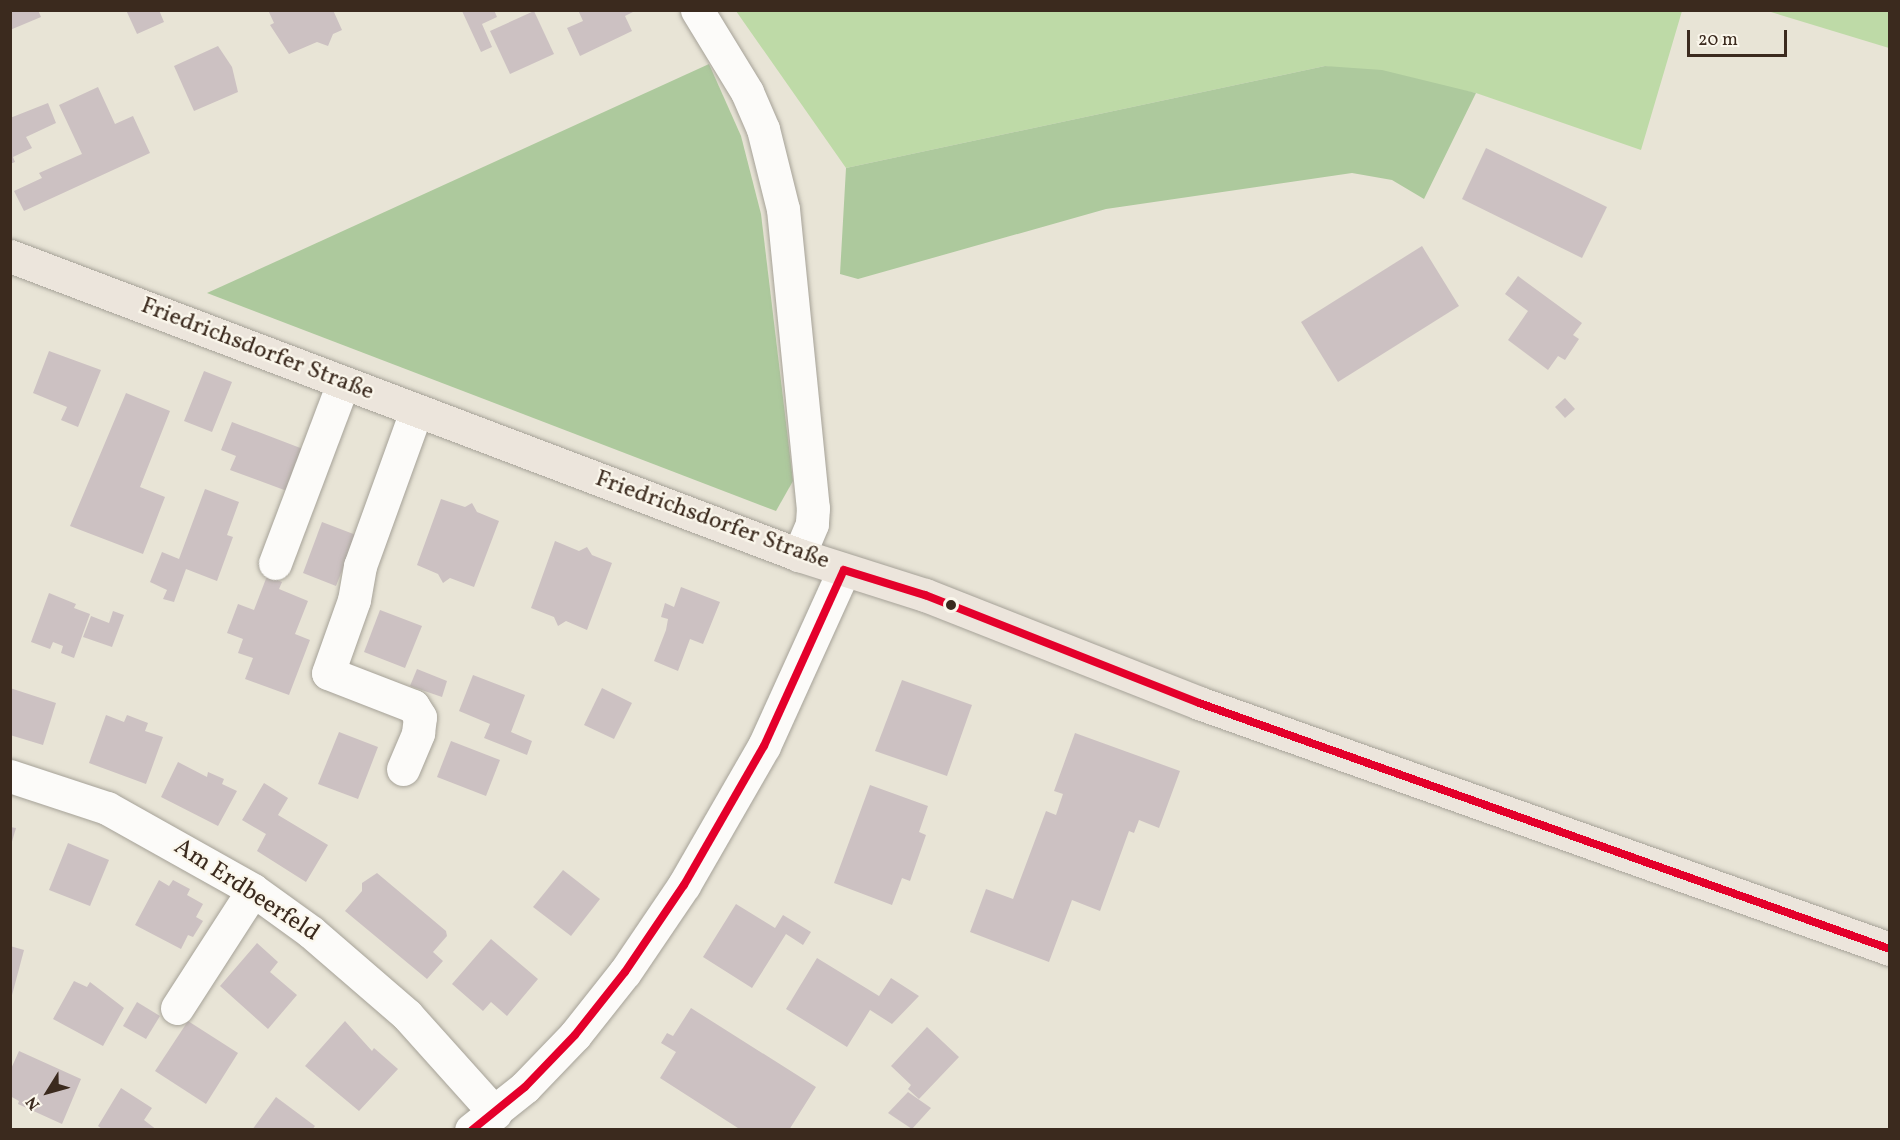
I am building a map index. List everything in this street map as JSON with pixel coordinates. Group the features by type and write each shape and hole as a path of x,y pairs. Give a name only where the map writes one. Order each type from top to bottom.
{"main road":[{"name":"Friedrichsdorfer Straße","path":"10,256 798,555 925,595 1199,703 1890,949"}],"street":[{"path":"697,10 747,92 762,129 783,209 813,508 812,524 798,555"},
{"path":"274,563 343,383"},
{"path":"403,769 418,734 420,717 413,706 328,673 354,600 360,566 416,411"},
{"path":"483,1121 549,1064 591,1016 684,885 764,746 844,570"},
{"name":"Am Erdbeerfeld","path":"10,776 107,808 253,890 311,932 407,1015 483,1121"},
{"path":"177,1008 253,890"}],"green space":[{"path":"736,11 1682,11 1641,150 1476,93 1325,66 846,168"},
{"path":"1889,11 1889,48 1771,12"},
{"path":"709,64 741,136 761,214 793,481 776,511 207,293"},
{"path":"1325,66 1382,70 1476,93 1424,199 1392,180 1352,173 1106,209 858,279 840,274 846,168"}],"building":[{"path":"10,10 38,10 41,17 10,30"},
{"path":"126,10 159,10 164,22 137,34"},
{"path":"268,10 333,10 342,30 333,34 328,46 317,42 289,54 270,25 274,23"},
{"path":"494,10 497,17 482,24 492,47 481,52 462,11"},
{"path":"578,10 637,10 625,16 632,31 580,56 567,28 583,21"},
{"path":"534,11 554,54 510,74 490,31"},
{"path":"218,46 232,67 238,92 194,111 174,66"},
{"path":"98,87 115,124 133,116 150,153 24,211 14,191 42,178 39,173 82,154 59,105"},
{"path":"48,103 56,123 26,137 32,148 13,157 15,162 10,164 10,118"},
{"path":"1486,148 1607,207 1582,258 1462,199"},
{"path":"1422,246 1459,306 1338,382 1301,322"},
{"path":"1518,276 1582,323 1573,335 1579,339 1565,360 1558,356 1548,370 1508,340 1528,311 1505,294"},
{"path":"49,351 101,370 78,427 61,420 67,407 33,393"},
{"path":"204,371 232,382 212,432 184,421"},
{"path":"126,393 170,411 140,487 165,497 143,554 70,526"},
{"path":"1565,398 1575,409 1565,418 1555,407"},
{"path":"232,422 303,449 287,491 230,470 236,456 221,450"},
{"path":"205,489 239,502 227,535 233,537 217,581 186,569 174,602 163,599 167,590 150,582 162,552 179,559"},
{"path":"441,499 465,507 472,503 477,512 499,521 474,587 450,578 443,583 438,574 417,565"},
{"path":"322,522 356,535 336,586 303,573"},
{"path":"555,541 579,551 587,547 592,555 612,563 587,630 566,621 558,626 554,617 531,608"},
{"path":"267,576 282,582 279,589 308,601 295,634 310,640 289,695 245,679 253,658 238,653 243,639 227,633 238,604 254,610"},
{"path":"681,587 720,602 703,644 690,639 678,671 654,661 666,630 668,619 661,617 665,603 674,607"},
{"path":"49,593 76,604 74,608 90,614 74,658 61,653 63,646 53,642 50,649 31,642"},
{"path":"380,610 422,626 405,668 364,652"},
{"path":"113,611 124,615 112,647 83,637 91,616 109,623"},
{"path":"417,669 447,681 442,697 410,686"},
{"path":"473,675 525,695 511,732 532,741 527,755 484,738 490,724 459,711"},
{"path":"902,680 972,705 947,776 875,751"},
{"path":"10,688 56,703 43,745 10,735"},
{"path":"602,688 632,703 614,739 584,725"},
{"path":"106,715 124,722 127,715 148,723 145,731 163,737 146,784 89,763"},
{"path":"339,732 378,747 358,799 318,784"},
{"path":"1075,733 1180,771 1159,828 1139,820 1134,833 1129,831 1100,911 1072,900 1049,962 970,932 986,889 1013,899 1046,811 1056,815 1063,794 1054,791"},
{"path":"451,741 500,760 486,796 437,777"},
{"path":"178,762 207,777 208,772 224,779 222,784 237,791 218,826 161,797"},
{"path":"264,783 288,798 278,815 328,845 306,882 257,851 266,834 242,820"},
{"path":"870,785 928,806 919,832 926,835 910,881 902,878 892,905 834,883"},
{"path":"10,827 16,828 11,845 10,845"},
{"path":"68,843 109,860 90,906 49,890"},
{"path":"563,870 600,899 571,936 533,907"},
{"path":"377,873 446,931 447,936 433,952 443,961 427,979 345,911 362,891 362,883"},
{"path":"159,880 169,886 173,880 190,889 187,895 203,904 196,917 203,921 193,937 188,935 181,949 135,925"},
{"path":"736,904 775,928 783,915 811,932 803,945 786,934 752,988 703,957"},
{"path":"491,939 538,979 507,1016 491,1002 483,1011 452,984"},
{"path":"257,943 278,962 270,972 297,995 268,1029 220,986"},
{"path":"10,946 24,950 11,999 10,999"},
{"path":"817,958 879,996 891,978 919,996 892,1024 870,1010 847,1047 786,1009"},
{"path":"74,981 87,987 90,982 124,1008 103,1046 53,1019"},
{"path":"137,1002 160,1016 146,1039 123,1026"},
{"path":"691,1008 816,1087 789,1130 741,1130 660,1078 676,1052 661,1043 667,1033 673,1036"},
{"path":"188,1021 238,1053 206,1104 155,1071"},
{"path":"345,1021 372,1051 374,1048 398,1069 359,1111 305,1066"},
{"path":"927,1027 959,1057 919,1099 908,1089 911,1085 891,1066"},
{"path":"19,1051 81,1079 62,1124 18,1104 19,1101 10,1096 10,1071"},
{"path":"121,1088 152,1108 144,1120 157,1130 103,1130 98,1126"},
{"path":"908,1092 931,1108 912,1129 888,1113"},
{"path":"276,1097 315,1126 312,1130 252,1130"}],"transit line":[{"path":"844,570 925,595 1199,703 1890,949"},
{"path":"472,1130 525,1087 575,1035 625,972 684,885 764,746 844,570"}]}
